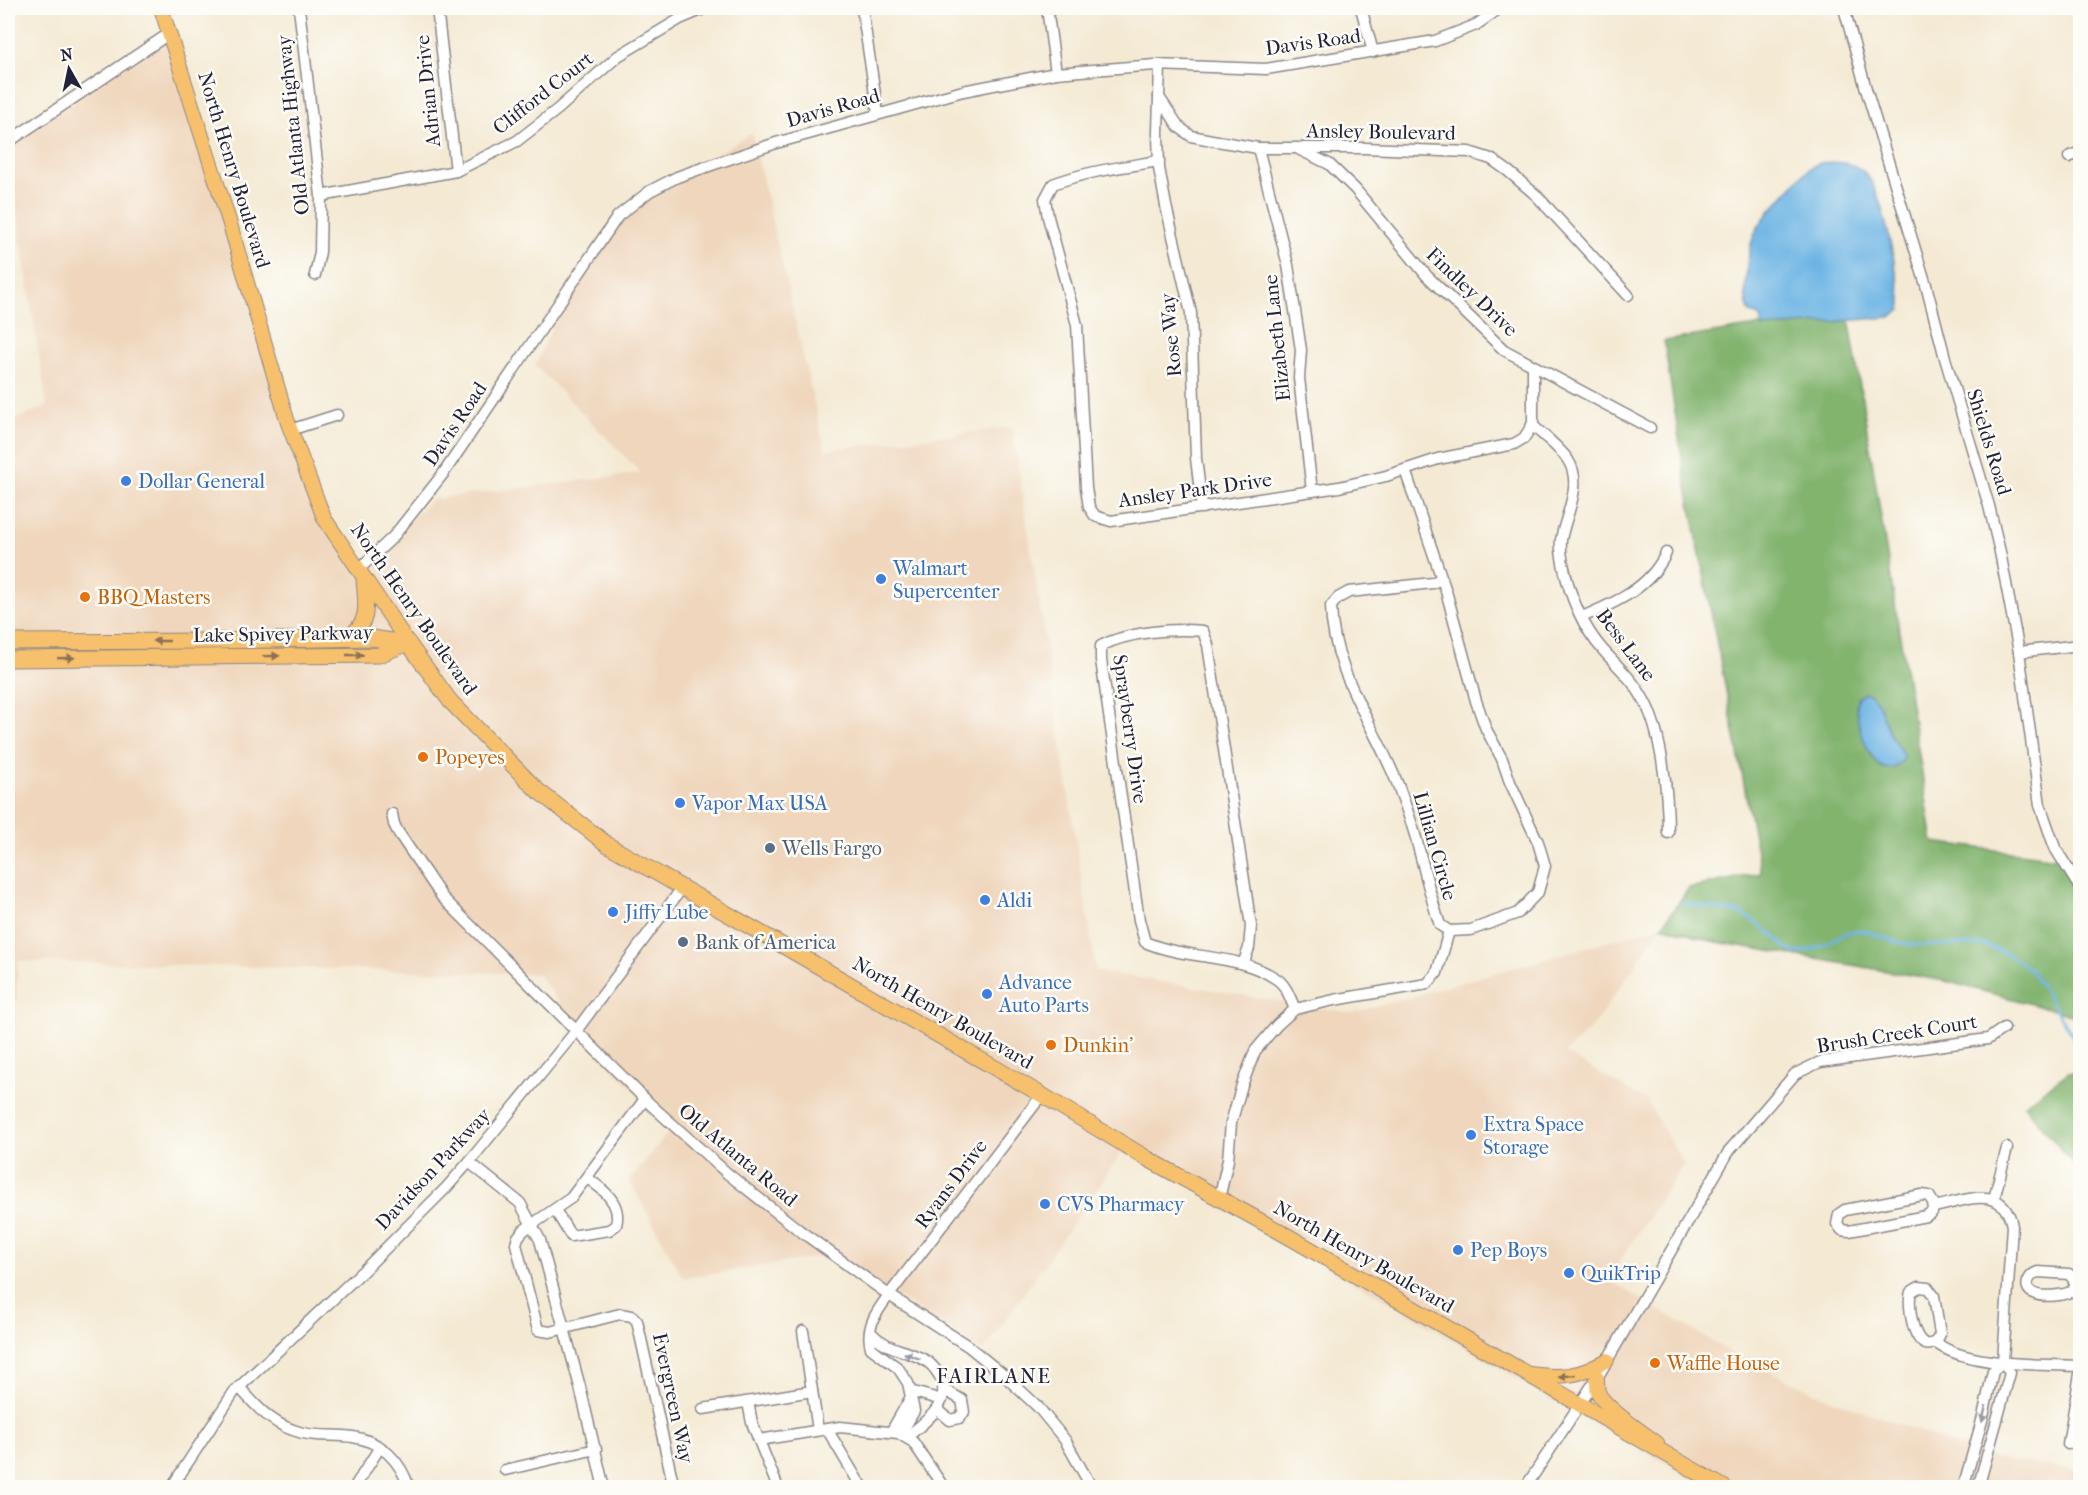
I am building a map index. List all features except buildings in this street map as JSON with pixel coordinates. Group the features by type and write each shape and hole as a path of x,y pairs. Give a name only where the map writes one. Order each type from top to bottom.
{"highway":[{"path":"347,638 362,626 365,618 361,575"},
{"name":"Lake Spivey Parkway","path":"8,642 372,638 408,644"},
{"name":"Lake Spivey Parkway","path":"8,659 379,655 408,644"},
{"name":"North Henry Boulevard","path":"408,644 450,701 537,790 608,845 1042,1095 1148,1159 1683,1462 1716,1485"}],"main road":[{"name":"North Henry Boulevard","path":"161,8 229,220 291,430 324,518 408,644"},
{"path":"1523,1373 1569,1377 1607,1360"},
{"path":"1597,1378 1598,1393 1617,1413 1683,1462"}],"street":[{"name":"Old Atlanta Highway","path":"299,8 321,196 320,252 315,275"},
{"name":"Adrian Drive","path":"437,8 456,171"},
{"name":"Clifford Court","path":"321,196 456,171 517,141 558,109 618,56 680,19 706,8"},
{"path":"862,8 878,114"},
{"path":"1047,8 1056,73"},
{"path":"1361,8 1373,51"},
{"name":"Davis Road","path":"361,575 443,474 618,216 650,191 677,177 776,143 963,91 1056,73 1160,65 1266,69 1435,41 1476,25 1500,8"},
{"name":"Shields Road","path":"1844,8 1865,87 1926,285 1989,506 2019,652 2040,805 2055,848 2080,888"},
{"path":"8,142 170,33"},
{"path":"1159,161 1160,65"},
{"name":"Ansley Boulevard","path":"1159,97 1179,127 1191,136 1258,148 1427,149 1469,152 1491,159 1536,195 1628,296"},
{"name":"Elizabeth Lane","path":"1258,148 1288,265 1301,350 1299,378 1312,491"},
{"name":"Findley Drive","path":"1296,148 1329,164 1355,189 1434,283 1504,350 1650,428"},
{"path":"2069,157 2080,152"},
{"name":"Ansley Park Drive","path":"1159,161 1065,179 1053,184 1045,199 1077,325 1083,415 1083,454 1089,507 1095,516 1111,521 1312,491 1386,476 1438,459 1514,444 1524,438 1532,425"},
{"name":"Rose Way","path":"1159,161 1166,206 1191,313 1196,458 1202,508"},
{"path":"1532,425 1533,366"},
{"path":"291,430 337,415"},
{"name":"Bess Lane","path":"1532,425 1568,460 1572,469 1575,485 1561,542 1569,586 1594,639 1631,679 1649,709 1656,731 1666,799 1668,833"},
{"path":"1219,1199 1228,1160 1231,1123 1242,1085 1255,1052 1277,1025 1295,1009 1427,984 1437,973 1449,931 1471,930 1518,913 1538,892 1545,866 1538,842 1510,782 1502,759 1486,729 1476,701 1441,578 1405,470"},
{"path":"1582,617 1617,602 1638,587 1656,569 1666,553"},
{"name":"Lillian Circle","path":"1441,578 1432,583 1356,590 1338,598 1331,606 1331,619 1343,668 1388,761 1418,843 1434,910 1440,925 1449,931"},
{"name":"Sprayberry Drive","path":"1243,964 1249,948 1251,926 1208,645 1203,631 1185,629 1116,638 1101,646 1101,660 1139,920 1145,942 1164,950 1243,964 1277,979 1288,992 1295,1009"},
{"path":"2019,652 2080,645"},
{"name":"Old Atlanta Road","path":"392,814 398,832 442,897 645,1099 728,1174 799,1230 889,1295 968,1346 1006,1377 1038,1407 1065,1440 1092,1488"},
{"name":"Davidson Parkway","path":"171,1488 190,1456 239,1387 366,1268 469,1162 576,1031 682,888"},
{"name":"Brush Creek Court","path":"1525,1488 1597,1378 1729,1151 1796,1074 1820,1062 1988,1039 2004,1028"},
{"name":"Ryans Drive","path":"870,1332 872,1320 889,1295 1042,1095"},
{"name":"Evergreen Way","path":"645,1099 571,1198 532,1225 518,1237 516,1244 536,1328 546,1332 620,1314 635,1318 639,1327 674,1488"},
{"path":"1994,1198 2007,1148"},
{"path":"469,1162 520,1203 543,1248 596,1449 604,1488"},
{"path":"555,1210 571,1236 609,1230 616,1225 616,1210 611,1198 587,1178"},
{"path":"1934,1207 1931,1198 1923,1195 1843,1211 1838,1216 1837,1223 1846,1232 1928,1216 1934,1207 1984,1197 1994,1198 2009,1214 2013,1226 2003,1361 2010,1373 1978,1488"},
{"path":"1873,1204 1877,1226"},
{"path":"2009,1284 2028,1284"},
{"path":"1919,1287 1928,1288 1934,1295 1940,1331 1939,1338 1935,1342 1924,1344 1916,1336 1909,1299 1912,1290 1919,1287"},
{"path":"803,1331 812,1391 822,1430 865,1488"},
{"path":"870,1332 871,1348 898,1368 905,1377 911,1394 900,1434"},
{"path":"870,1332 887,1346 928,1363 940,1376 941,1399"},
{"path":"1935,1342 1958,1355 2003,1361 2080,1366"},
{"path":"1963,1488 1993,1371 2003,1361"},
{"path":"2068,1444 2080,1374"},
{"path":"239,1387 261,1412 289,1429 317,1436 359,1438 380,1447 398,1464 409,1488"},
{"path":"703,1409 812,1391"},
{"path":"911,1394 941,1399"},
{"path":"900,1434 941,1399"},
{"path":"748,1402 752,1423 778,1488"},
{"path":"759,1440 846,1427 900,1434 924,1457 944,1488"},
{"path":"354,1488 380,1447"},
{"path":"505,1470 596,1449"}],"shaded area":[{"path":"176,33 311,494 357,572 432,499 641,473 535,365 583,263 638,200 752,133 825,450 1012,427 1096,971 1352,1013 1662,926 1593,1026 1565,1053 1646,1100 1684,1164 1608,1279 1736,1356 1825,1397 1995,1459 2080,1470 2080,1487 1706,1487 1554,1402 1399,1307 1335,1273 1249,1213 1123,1151 983,1352 833,1255 683,1278 629,1180 672,1128 588,1044 538,974 18,961 13,1058 8,1059 8,422 47,406 8,145"}],"green space":[{"path":"1848,311 1933,842 2080,861 2080,1017 1945,981 1711,941 1662,926 1689,888 1761,873 1684,471 1664,341"},
{"path":"2069,1072 2080,1072 2080,1172 2024,1105"}],"water":[{"path":"1820,163 1849,164 1864,172 1871,181 1878,196 1888,233 1902,303 1901,310 1891,317 1763,328 1759,316 1750,313 1746,297 1747,264 1753,239 1762,221 1803,174"},
{"path":"1865,693 1872,695 1878,703 1890,734 1903,754 1903,760 1896,767 1886,769 1882,767 1876,762 1866,745 1856,703 1858,696"}],"waterway":[{"path":"1681,903 1742,913 1795,953 1815,949 1848,932 1862,930 1897,942 1915,945 1985,945 2005,953 2031,970 2080,1048"}],"place":[{"name":"Dollar General","path":"126,481"},
{"name":"Walmart Supercenter","path":"881,579"},
{"name":"BBQ Masters","path":"85,597"},
{"name":"Popeyes","path":"423,757"},
{"name":"Vapor Max USA","path":"680,803"},
{"name":"Wells Fargo","path":"770,848"},
{"name":"Aldi","path":"985,900"},
{"name":"Jiffy Lube","path":"613,912"},
{"name":"Bank of America","path":"683,942"},
{"name":"Advance Auto Parts","path":"987,994"},
{"name":"Dunkin'","path":"1051,1045"},
{"name":"Extra Space Storage","path":"1471,1135"},
{"name":"CVS Pharmacy","path":"1045,1204"},
{"name":"Pep Boys","path":"1458,1250"},
{"name":"QuikTrip","path":"1569,1273"},
{"name":"Waffle House","path":"1655,1363"}],"district":[{"name":"FAIRLANE","path":"994,1376"}]}
